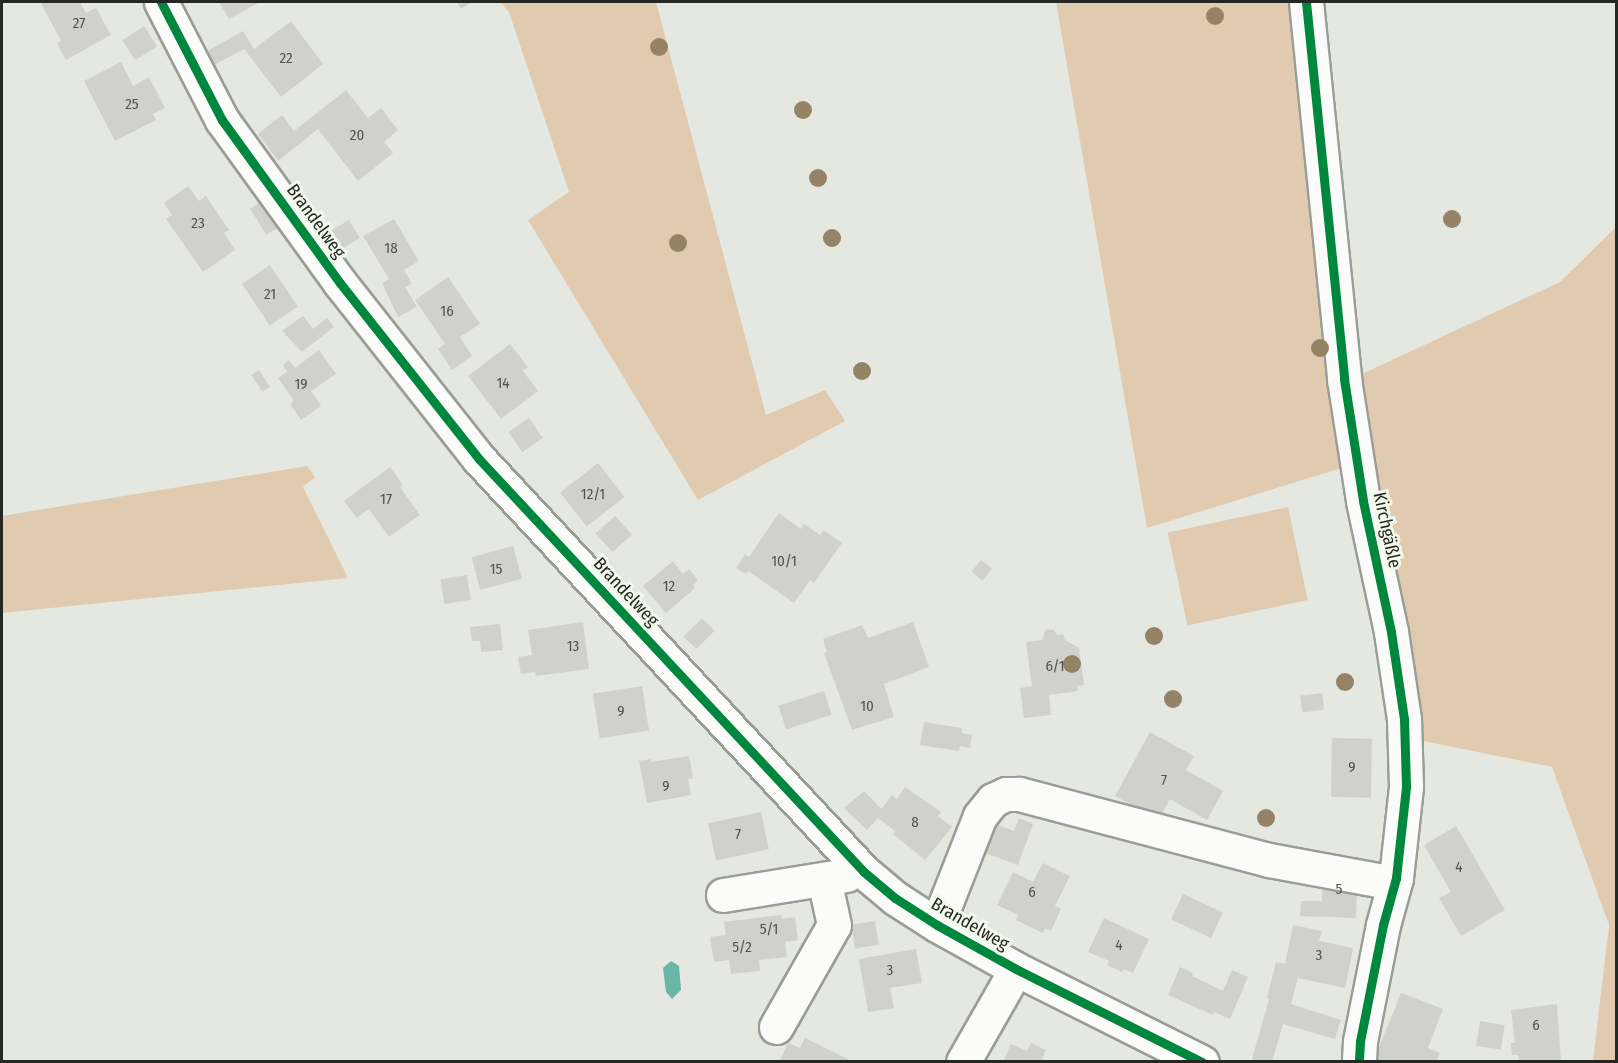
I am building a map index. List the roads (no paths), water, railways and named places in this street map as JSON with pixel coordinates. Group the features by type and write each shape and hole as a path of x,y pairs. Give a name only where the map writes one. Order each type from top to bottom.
{"street":[{"name":"Brandelweg","path":"161,2 222,120 340,283 479,459 864,872 895,898 937,925 1016,969 1202,1062"},
{"name":"Kirchgäßle","path":"1306,2 1344,379 1363,501 1391,632 1404,719 1406,787 1394,883 1364,1018 1359,1062"},
{"name":"Brandelweg","path":"937,925 980,816 993,800 1006,794 1019,794 1269,860 1394,883"},
{"path":"723,895 864,872"},
{"path":"776,1027 834,925 824,879"},
{"path":"963,1062 1016,969"}],"water":[{"path":"671,961 679,966 681,990 672,999 666,992 663,968"}]}
